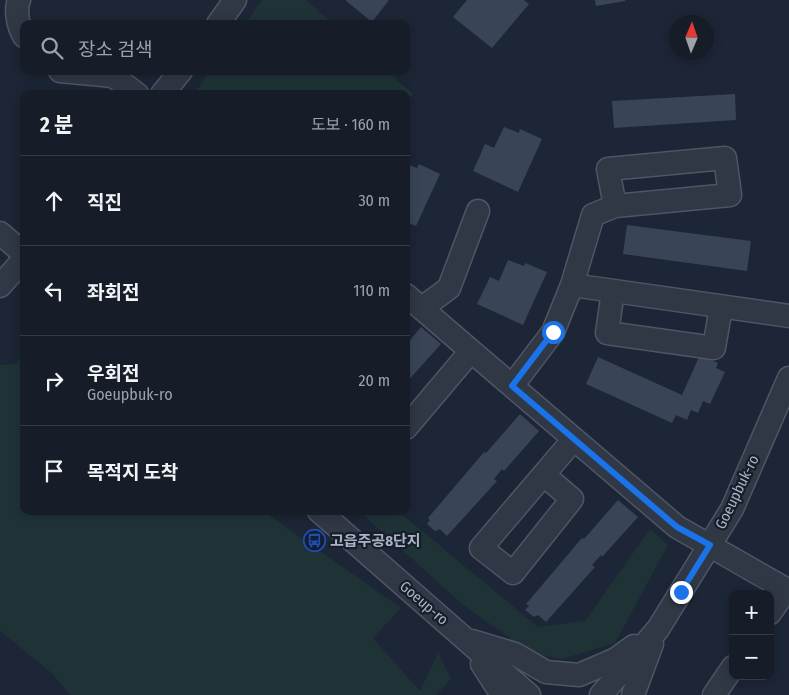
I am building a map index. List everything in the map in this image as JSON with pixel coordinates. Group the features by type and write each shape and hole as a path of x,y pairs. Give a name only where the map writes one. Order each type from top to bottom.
{"street":[{"path":"19,0 17,6 20,26"},
{"path":"221,20 235,0"},
{"path":"102,75 113,76 132,90"},
{"path":"165,90 178,75"},
{"path":"512,386 553,332 572,285 593,215 615,206 730,195 725,158 608,170 615,206"},
{"path":"411,300 449,288 478,211"},
{"path":"0,233 20,250"},
{"path":"0,286 20,264"},
{"path":"572,285 789,316"},
{"path":"613,291 607,333 714,348 721,307"},
{"path":"411,300 677,527 788,590 774,608"},
{"path":"410,423 471,351"},
{"name":"Goeupbuk-ro","path":"601,695 658,629 732,509 789,378"},
{"path":"544,475 574,439"},
{"name":"Goeup-ro","path":"324,515 529,695"},
{"path":"464,638 515,654 546,672 580,675 616,659 658,629"},
{"path":"633,695 658,629"},
{"path":"464,638 502,695"},
{"path":"714,695 729,673"}],"green space":[{"path":"262,0 306,0 328,20 248,20"},
{"path":"207,75 392,75 408,90 197,90"},
{"path":"20,358 20,515 269,515 401,608 373,638 420,691 438,653 451,679 436,695 70,695 53,674 0,631 0,365 16,364"},
{"path":"363,515 403,515 538,627 585,621 650,529 668,545 615,643 562,659 531,653 462,604"}],"building":[{"path":"345,0 389,0 374,20 370,20"},
{"path":"467,0 524,0 529,4 492,48 453,17"},
{"path":"595,0 625,0 625,1 596,6"},
{"path":"735,94 736,120 614,128 612,101"},
{"path":"504,127 519,133 520,129 542,139 518,192 473,171 485,144 494,148"},
{"path":"419,164 440,174 416,226 410,224 410,165 417,168"},
{"path":"627,225 751,241 747,271 623,254"},
{"path":"508,260 524,266 525,263 547,272 523,325 477,304 490,277 499,281"},
{"path":"421,327 441,344 410,379 410,340"},
{"path":"598,357 682,395 699,357 704,359 705,357 718,363 716,368 725,372 710,404 703,401 698,413 691,410 687,420 676,415 672,423 586,384"},
{"path":"520,414 539,431 504,471 502,469 494,479 497,481 447,536 440,529 435,531 427,524 430,520 428,518 484,452 486,453"},
{"path":"618,500 638,517 602,557 601,555 592,565 595,567 546,622 538,615 534,617 525,610 529,606 526,604 582,538 584,539"}],"place":[{"name":"고읍주공8단지","path":"314,541"}],"route":[{"path":"553,332 512,386 677,527 710,545 681,592"}]}
